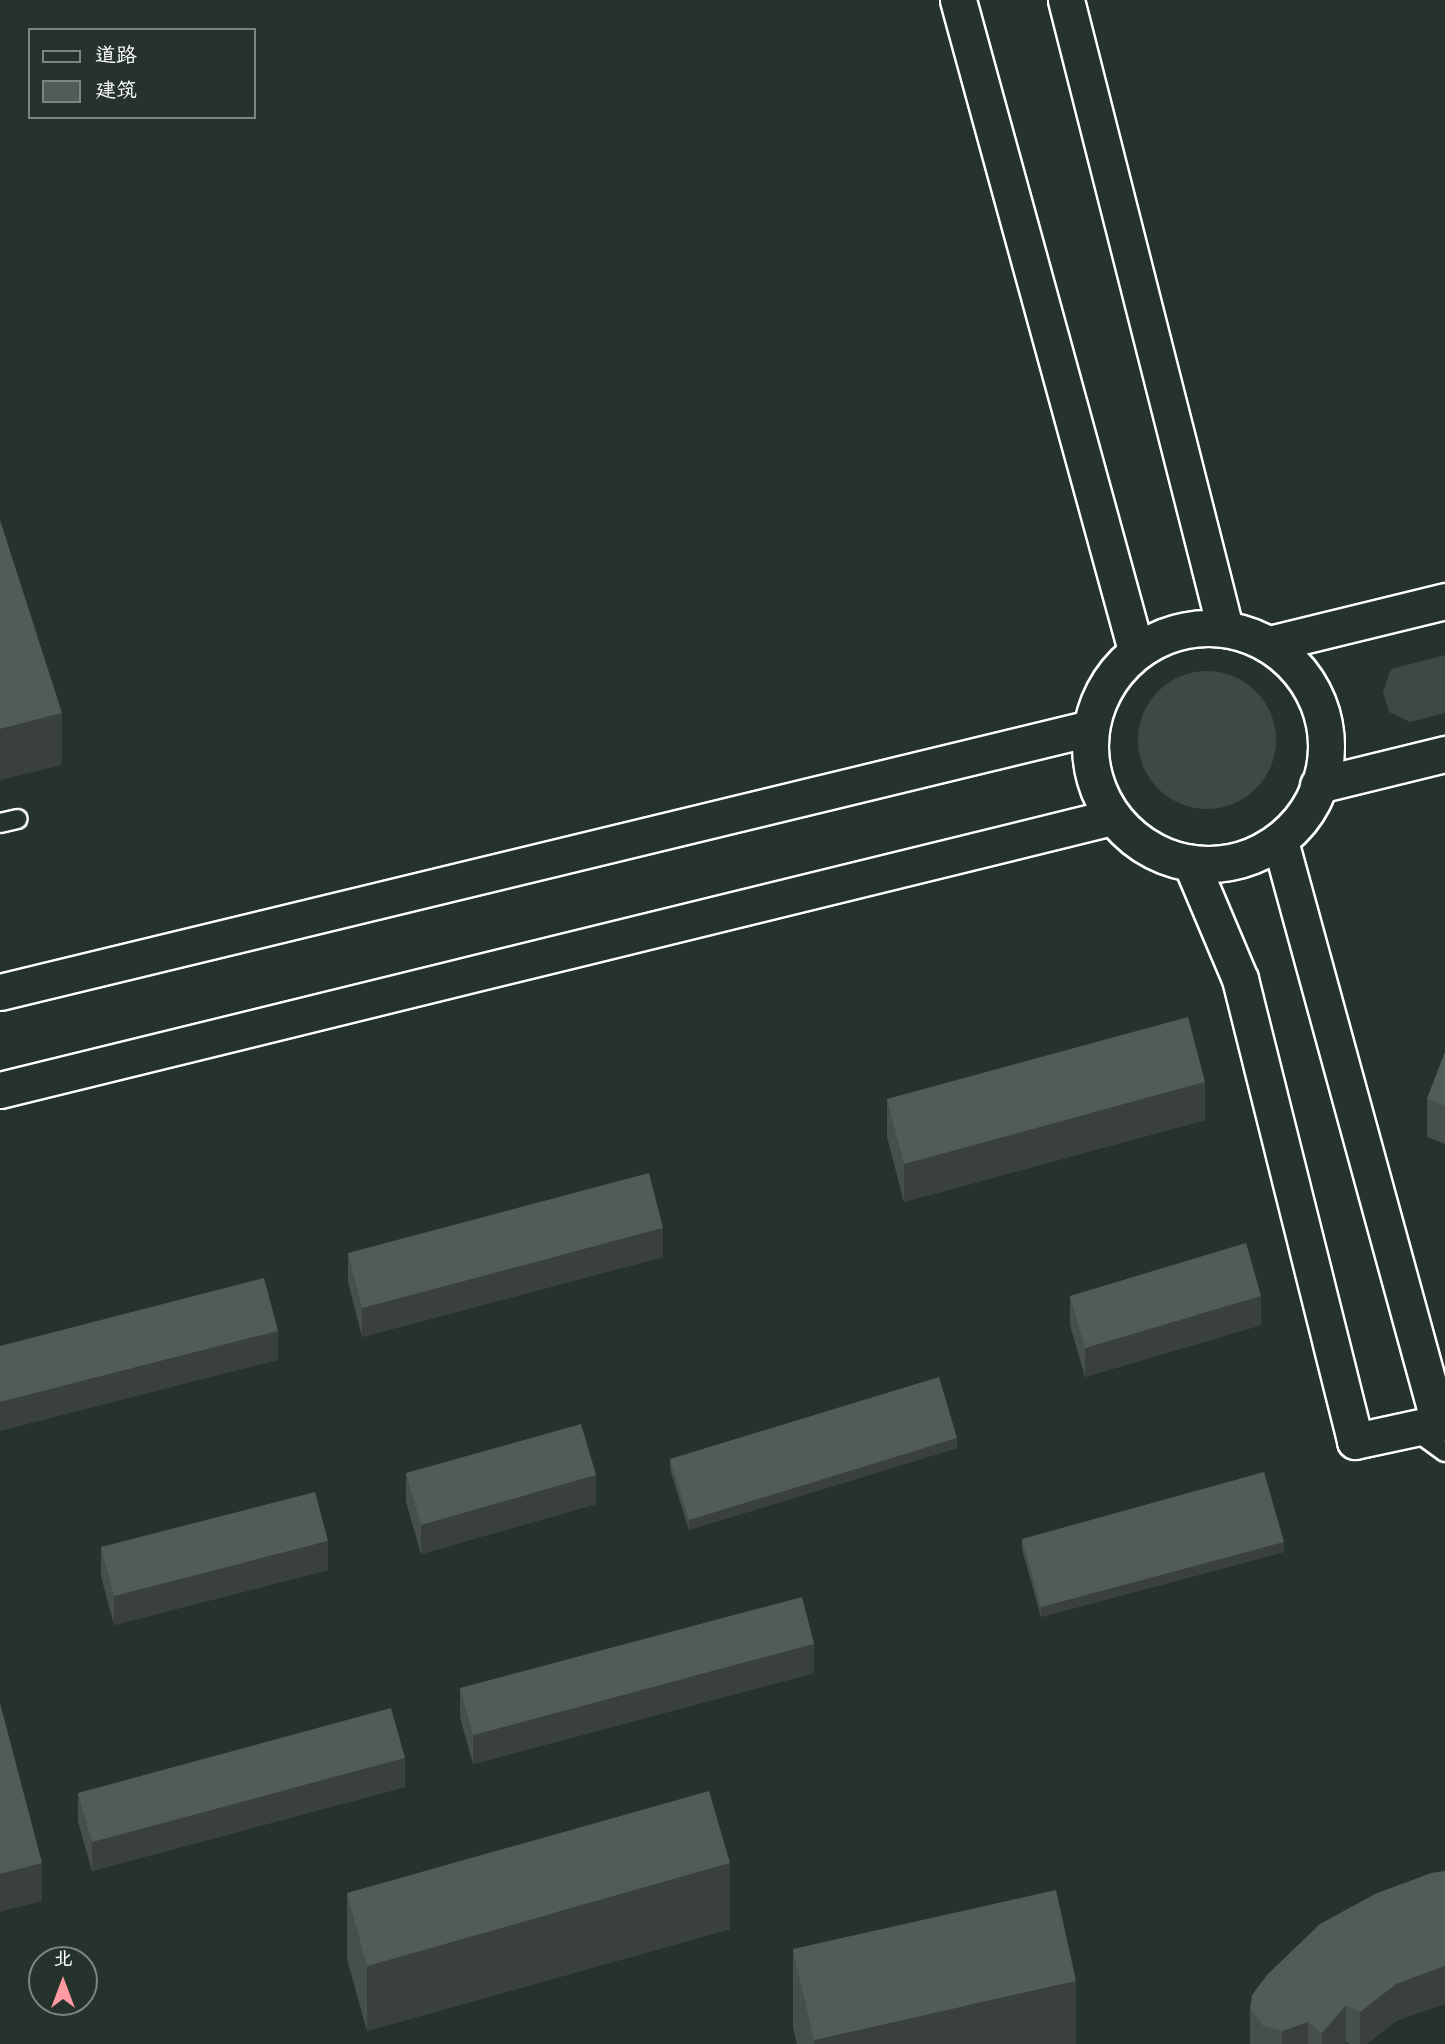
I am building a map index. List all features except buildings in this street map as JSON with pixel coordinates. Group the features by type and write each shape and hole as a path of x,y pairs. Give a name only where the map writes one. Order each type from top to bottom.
{"street":[{"path":"958,0 1136,650"},
{"path":"1066,0 1225,628"},
{"path":"1269,643 1445,601"},
{"path":"1225,628 1269,643 1304,674 1324,716 1326,763 1311,807 1279,841 1237,861 1191,863 1147,848 1112,817 1092,775 1090,728 1105,684 1136,650 1178,630 1225,628"},
{"path":"0,992 1090,728"},
{"path":"1318,785 1445,754"},
{"path":"0,1090 1112,817"},
{"path":"1191,863 1240,979 1355,1441 1438,1423 1279,841"}],"lane":[{"path":"0,823 18,819"},
{"path":"1412,1428 1445,1452"}],"shaded area":[{"path":"1445,655 1445,713 1410,722 1389,712 1383,692 1391,669"},
{"path":"1207,671 1234,676 1256,691 1271,713 1276,740 1271,767 1256,789 1234,804 1207,809 1180,804 1158,789 1143,767 1138,740 1143,713 1158,691 1180,676"}]}
